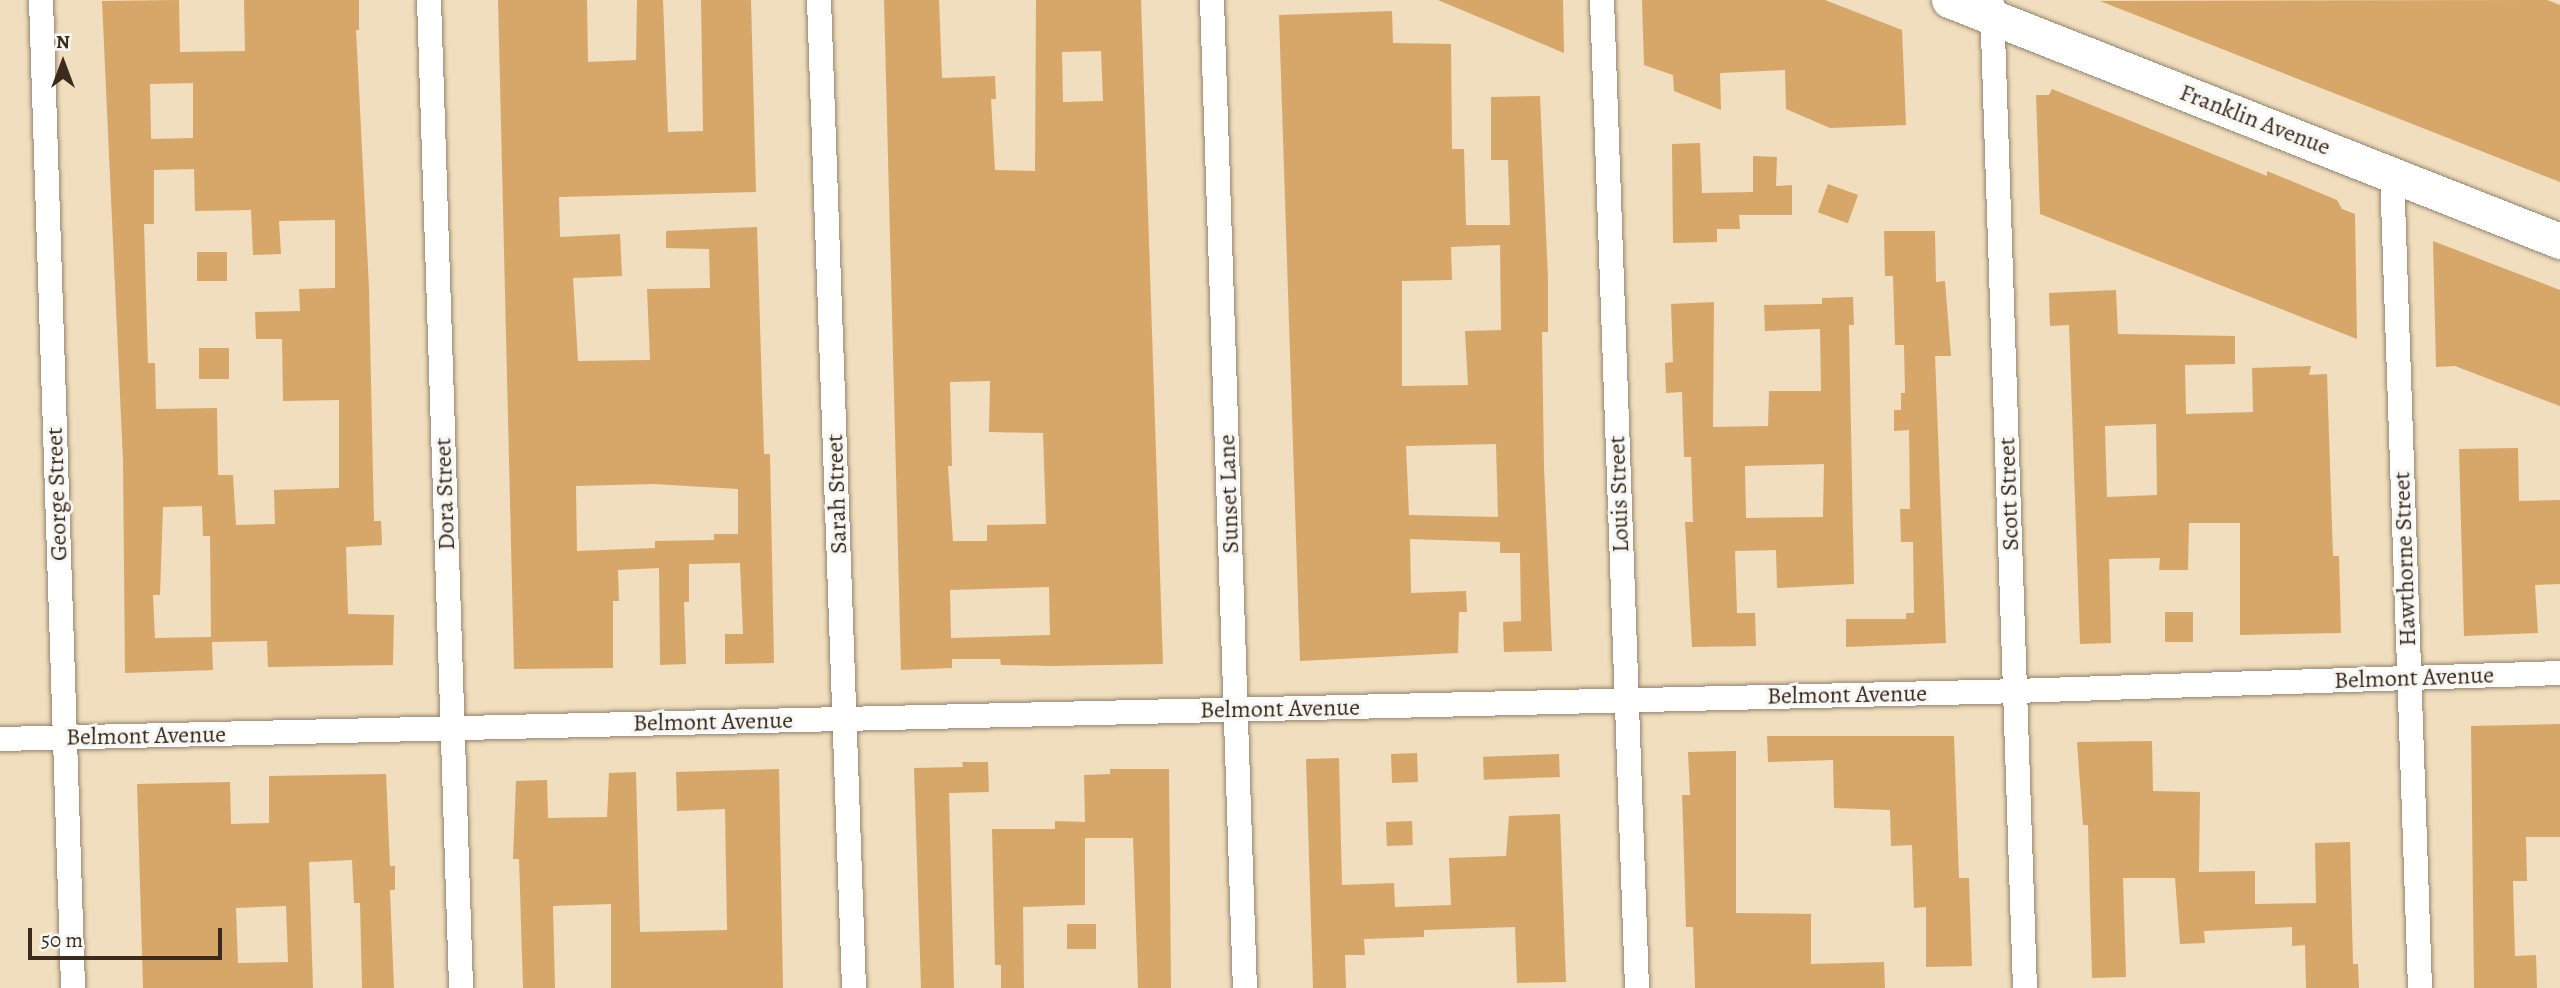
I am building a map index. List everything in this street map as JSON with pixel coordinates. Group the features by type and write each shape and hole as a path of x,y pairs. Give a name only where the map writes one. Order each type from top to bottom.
{"main road":[{"name":"Franklin Avenue","path":"1949,0 1993,9 2560,241"}],"street":[{"name":"George Street","path":"41,0 73,988"},
{"name":"Dora Street","path":"429,0 461,988"},
{"name":"Sarah Street","path":"819,0 854,988"},
{"name":"Sunset Lane","path":"1212,0 1245,988"},
{"name":"Louis Street","path":"1602,0 1637,988"},
{"name":"Scott Street","path":"1993,9 2025,988"},
{"name":"Hawthorne Street","path":"2392,173 2420,988"},
{"name":"Belmont Avenue","path":"0,739 2015,691 2560,673"}],"building":[{"path":"179,0 180,52 245,51 244,0 359,0 359,30 356,30 369,288 374,521 381,521 382,545 346,547 348,614 394,615 393,665 268,667 267,641 212,642 213,670 125,673 123,461 102,1","holes":["193,83 193,138 151,139 150,84","194,169 195,211 251,210 253,255 281,254 279,221 335,220 335,288 299,289 300,311 255,312 256,339 282,339 283,401 339,400 339,488 274,490 275,524 236,525 233,475 218,475 217,408 156,409 155,363 148,363 144,224 154,224 154,170","202,506 203,536 210,536 211,637 155,638 153,595 160,595 163,507"]},
{"path":"498,0 587,0 588,62 636,60 637,0 663,0 668,132 703,131 701,0 751,0 756,192 559,197 560,237 620,234 622,276 573,278 578,361 650,360 647,289 710,288 709,249 666,248 666,231 757,227 764,454 770,454 774,663 725,664 725,634 743,634 740,563 689,564 689,602 684,602 686,664 660,665 659,568 618,570 619,601 613,601 613,668 514,669","holes":["654,484 738,489 738,534 714,534 714,540 655,541 655,548 577,551 576,486"]},
{"path":"884,0 939,0 942,78 995,76 996,99 991,99 995,170 1035,171 1036,0 1141,0 1163,664 1001,665 1000,659 952,659 952,668 901,670","holes":["1101,51 1103,101 1063,102 1062,52","990,381 989,432 1043,433 1046,524 987,525 987,541 953,541 948,466 952,466 950,382","1049,587 1050,635 951,638 950,590"]},
{"path":"1438,0 1563,0 1564,53"},
{"path":"1642,0 1825,0 1902,30 1906,125 1830,128 1786,109 1785,70 1720,73 1721,110 1674,91 1673,75 1644,65"},
{"path":"2547,0 2560,5 2560,182 2100,1"},
{"path":"1392,11 1393,43 1451,44 1452,149 1464,149 1466,225 1510,225 1508,160 1491,160 1491,97 1540,96 1548,278 1548,332 1542,332 1544,467 1552,651 1504,652 1503,622 1521,621 1520,553 1500,553 1500,542 1410,539 1411,593 1466,591 1467,612 1459,612 1458,653 1300,661 1279,15","holes":["1500,245 1501,330 1465,331 1468,385 1402,386 1402,281 1452,280 1451,247","1496,444 1498,517 1409,515 1406,446"]},
{"path":"2052,89 2267,176 2267,171 2337,200 2342,209 2355,214 2357,339 2040,214 2036,95 2049,95"},
{"path":"1700,143 1702,193 1753,192 1753,156 1777,157 1776,186 1792,185 1792,215 1739,215 1740,229 1717,229 1717,242 1673,243 1672,144"},
{"path":"1828,184 1858,195 1848,223 1818,212"},
{"path":"1884,231 1935,231 1936,282 1945,281 1951,356 1935,356 1946,643 1846,647 1846,619 1906,619 1906,613 1914,613 1913,542 1901,542 1900,509 1910,509 1909,430 1894,431 1894,410 1901,410 1901,393 1905,393 1904,345 1895,345 1893,276 1885,276"},
{"path":"2433,241 2560,290 2560,406 2455,366 2436,367"},
{"path":"197,252 227,252 227,281 197,281"},
{"path":"2116,290 2118,334 2235,336 2235,364 2185,365 2186,414 2253,412 2252,368 2311,366 2309,375 2327,374 2333,556 2339,556 2341,633 2240,635 2240,523 2189,523 2188,570 2159,570 2160,558 2109,559 2111,643 2080,644 2069,325 2050,326 2049,293","holes":["2156,424 2157,495 2107,497 2105,426"]},
{"path":"1853,297 1854,325 1849,325 1854,584 1777,588 1776,550 1735,551 1737,613 1755,613 1756,646 1692,647 1685,522 1693,522 1691,457 1684,457 1682,392 1666,393 1665,363 1673,362 1671,304 1714,302 1713,427 1768,426 1769,391 1821,391 1820,329 1765,331 1764,305 1822,304 1822,298","holes":["1824,464 1823,517 1746,518 1745,466"]},
{"path":"199,348 229,348 229,379 199,379"},
{"path":"2518,448 2519,501 2560,500 2560,584 2535,585 2538,633 2464,636 2459,449"},
{"path":"2165,612 2193,612 2193,642 2165,642"},
{"path":"2560,724 2560,837 2526,837 2527,881 2513,881 2515,956 2536,955 2537,988 2474,988 2471,726"},
{"path":"1767,736 1954,736 1959,878 1969,878 1972,966 1926,967 1926,907 1914,908 1912,845 1891,846 1890,810 1834,808 1833,760 1768,762"},
{"path":"2152,741 2153,791 2200,792 2199,872 2255,871 2255,904 2316,903 2315,843 2350,842 2353,964 2358,964 2359,988 2306,988 2305,945 2292,946 2292,927 2204,931 2205,943 2180,944 2175,878 2123,878 2126,977 2092,978 2088,825 2083,825 2077,742"},
{"path":"1736,751 1736,913 1811,914 1811,964 1884,962 1885,988 1695,988 1693,927 1686,927 1682,795 1690,795 1688,752"},
{"path":"1417,753 1418,782 1392,783 1391,754"},
{"path":"1559,754 1560,777 1484,780 1483,757"},
{"path":"1339,758 1342,885 1394,883 1395,907 1451,905 1449,858 1506,856 1509,816 1560,814 1566,982 1517,983 1515,927 1424,930 1424,937 1364,939 1365,955 1345,955 1346,988 1313,988 1306,759"},
{"path":"962,762 988,762 989,792 949,793 954,988 921,988 914,768 963,767"},
{"path":"779,769 783,988 611,988 611,904 553,906 555,988 523,988 519,859 513,859 516,781 547,780 548,818 607,817 609,773 636,772 640,932 727,930 725,809 677,811 676,772"},
{"path":"1110,769 1169,769 1171,988 1138,988 1133,838 1085,838 1085,905 1023,907 1024,988 1001,988 1001,965 995,965 992,829 1055,829 1055,821 1085,822 1084,775 1110,774"},
{"path":"386,774 390,866 395,866 395,890 390,890 394,988 362,988 360,903 354,903 352,860 309,862 313,988 143,988 137,784 230,782 231,824 269,823 269,776","holes":["286,906 288,962 238,963 236,908"]},
{"path":"1412,821 1413,845 1387,846 1386,822"},
{"path":"1067,924 1096,924 1096,949 1067,949"}]}
